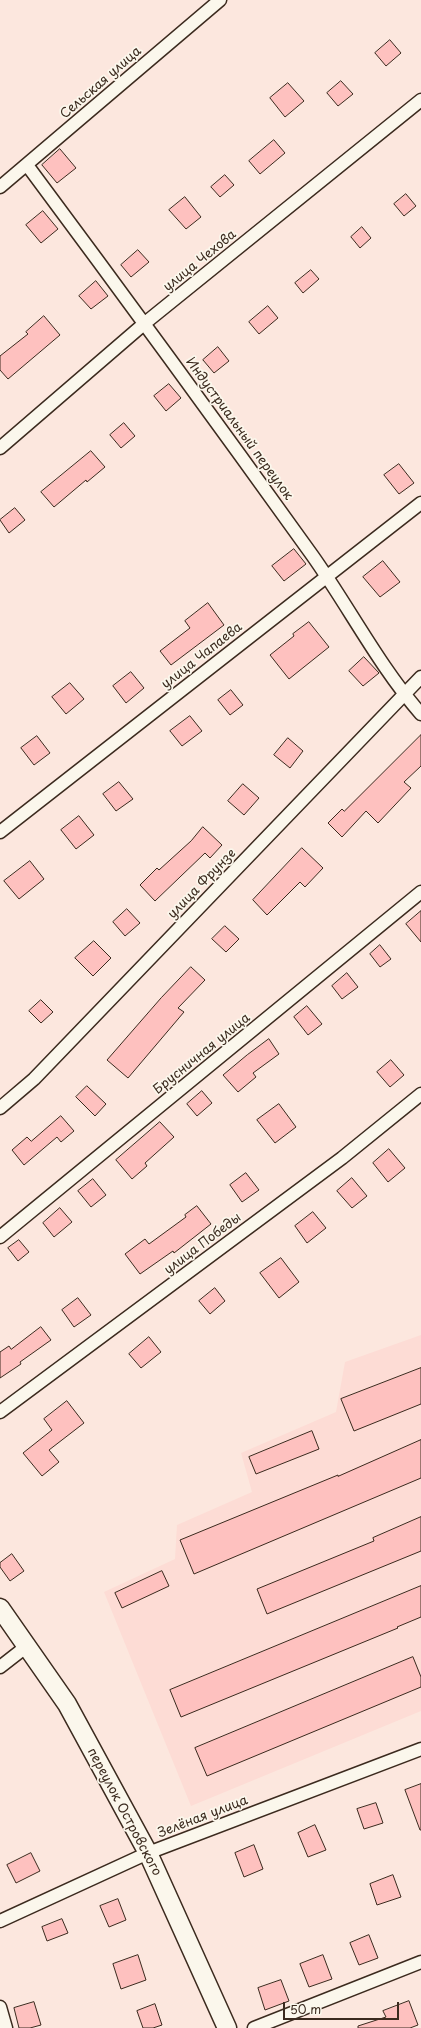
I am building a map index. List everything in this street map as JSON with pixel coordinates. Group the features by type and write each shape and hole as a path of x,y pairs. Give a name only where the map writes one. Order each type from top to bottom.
{"street":[{"name":"Сельская улица","path":"0,188 220,0"},
{"name":"улица Чехова","path":"0,448 146,323 421,100"},
{"name":"Индустриальный переулок","path":"27,165 146,323 327,576 403,694 421,714"},
{"name":"улица Чапаева","path":"0,832 421,503"},
{"name":"улица Фрунзе","path":"0,1108 34,1079 421,677"},
{"name":"Брусничная улица","path":"0,1237 421,892"},
{"name":"улица Победы","path":"0,1412 342,1158 421,1094"},
{"name":"переулок Островского","path":"0,1608 67,1704 148,1853 227,2028"},
{"path":"0,1667 27,1646"},
{"name":"Зелёная улица","path":"0,1921 148,1853 421,1749"},
{"path":"254,2028 421,1962"},
{"path":"0,2007 6,2028"}],"shaded area":[{"path":"421,1335 421,1711 191,1806 104,1592 175,1559 177,1525 252,1492 241,1453 336,1412 345,1362"}],"building":[{"path":"390,40 401,53 386,66 375,53"},
{"path":"341,81 353,94 338,106 327,93"},
{"path":"288,83 304,101 285,117 270,98"},
{"path":"274,140 285,153 260,174 249,161"},
{"path":"60,149 76,168 57,183 42,165"},
{"path":"225,175 234,185 220,197 211,187"},
{"path":"406,194 416,206 404,216 394,204"},
{"path":"185,197 201,217 186,229 169,210"},
{"path":"43,211 58,229 41,243 26,225"},
{"path":"362,227 371,238 360,248 351,237"},
{"path":"138,250 149,262 131,277 121,265"},
{"path":"311,270 319,279 303,293 295,283"},
{"path":"96,281 108,296 91,309 79,296"},
{"path":"268,306 278,318 259,334 249,322"},
{"path":"44,316 60,335 8,379 0,370 0,356 28,334 26,332"},
{"path":"218,347 229,361 214,373 203,360"},
{"path":"169,384 181,398 166,411 154,396"},
{"path":"124,423 135,436 121,448 110,435"},
{"path":"91,451 105,467 87,482 86,480 54,507 41,492"},
{"path":"399,464 414,483 399,494 384,475"},
{"path":"15,508 25,520 9,533 0,520"},
{"path":"294,549 306,564 284,581 272,566"},
{"path":"383,561 400,582 380,597 363,577"},
{"path":"208,603 224,625 171,665 160,651 190,628 185,621"},
{"path":"309,622 329,647 289,679 270,655"},
{"path":"364,657 379,673 363,686 349,671"},
{"path":"131,672 144,688 126,703 113,686"},
{"path":"70,683 84,699 66,714 52,697"},
{"path":"231,690 243,705 230,715 218,700"},
{"path":"190,716 202,731 182,746 170,731"},
{"path":"421,735 421,766 404,782 411,788 378,823 366,811 342,837 328,823 342,809 344,811"},
{"path":"37,736 50,753 34,765 21,748"},
{"path":"288,738 303,751 290,768 274,755"},
{"path":"119,782 133,799 116,811 103,794"},
{"path":"243,784 259,798 244,815 228,801"},
{"path":"79,816 94,835 76,849 61,830"},
{"path":"203,827 222,845 210,858 205,853 155,901 140,885 157,868 159,870 191,841"},
{"path":"302,848 323,868 305,887 300,882 267,915 253,900"},
{"path":"30,861 44,879 19,899 4,881"},
{"path":"127,909 140,923 125,936 113,922"},
{"path":"421,911 421,942 406,924"},
{"path":"225,926 239,939 226,952 212,939"},
{"path":"94,941 111,958 93,976 75,958"},
{"path":"380,945 391,959 380,967 370,954"},
{"path":"191,967 205,980 178,1008 184,1012 128,1078 107,1060 161,998"},
{"path":"347,973 358,987 342,999 332,986"},
{"path":"41,1000 53,1012 41,1023 29,1011"},
{"path":"307,1006 322,1024 308,1035 294,1017"},
{"path":"269,1039 279,1054 253,1073 256,1077 238,1092 223,1075"},
{"path":"391,1060 404,1075 390,1087 377,1072"},
{"path":"87,1086 106,1104 95,1116 76,1097"},
{"path":"202,1091 212,1103 197,1116 187,1104"},
{"path":"279,1104 296,1127 275,1143 257,1120"},
{"path":"61,1116 74,1131 61,1142 57,1137 24,1165 12,1150 27,1137 31,1141"},
{"path":"160,1122 174,1137 145,1163 147,1166 132,1179 116,1160"},
{"path":"389,1149 405,1168 388,1182 373,1163"},
{"path":"246,1173 259,1190 242,1202 230,1185"},
{"path":"352,1178 367,1196 352,1208 337,1191"},
{"path":"93,1179 106,1195 91,1207 78,1191"},
{"path":"197,1206 211,1224 174,1253 173,1251 140,1274 125,1254 145,1239 149,1244 186,1217 185,1215"},
{"path":"60,1208 72,1222 54,1237 43,1223"},
{"path":"313,1212 326,1228 307,1243 295,1226"},
{"path":"19,1240 29,1252 18,1261 8,1248"},
{"path":"281,1258 299,1282 279,1298 260,1273"},
{"path":"215,1288 225,1301 210,1314 199,1301"},
{"path":"78,1298 91,1315 74,1327 62,1310"},
{"path":"41,1327 51,1340 20,1362 21,1364 0,1378 0,1352 9,1346 11,1349"},
{"path":"149,1337 161,1352 141,1368 129,1354"},
{"path":"421,1368 421,1404 354,1431 341,1399"},
{"path":"67,1401 84,1423 49,1450 59,1462 42,1476 23,1453 52,1430 44,1419"},
{"path":"312,1431 319,1449 256,1474 249,1457"},
{"path":"421,1440 421,1478 194,1574 180,1540 338,1476"},
{"path":"421,1517 421,1551 267,1614 257,1589 374,1541 373,1538"},
{"path":"12,1554 24,1571 10,1581 0,1567 0,1563"},
{"path":"162,1571 169,1586 122,1608 115,1593"},
{"path":"421,1586 421,1617 397,1627 398,1628 181,1717 170,1690"},
{"path":"413,1657 421,1677 421,1687 207,1776 195,1748"},
{"path":"421,1784 421,1830 420,1830 405,1790"},
{"path":"376,1803 383,1823 364,1829 357,1809"},
{"path":"315,1825 326,1850 308,1857 298,1833"},
{"path":"254,1845 263,1869 244,1877 235,1853"},
{"path":"31,1853 40,1871 16,1883 7,1865"},
{"path":"393,1875 401,1897 377,1905 370,1884"},
{"path":"118,1899 126,1920 109,1927 100,1906"},
{"path":"62,1919 68,1933 47,1941 42,1927"},
{"path":"369,1935 378,1958 359,1965 350,1943"},
{"path":"138,1955 146,1980 121,1989 113,1964"},
{"path":"323,1955 332,1979 309,1987 300,1964"},
{"path":"281,1980 289,2001 265,2010 258,1988"},
{"path":"409,2001 418,2025 410,2028 358,2028 358,2026 386,2017 383,2011"},
{"path":"34,2002 41,2025 30,2028 19,2028 14,2008"},
{"path":"155,2004 162,2025 153,2028 143,2028 137,2011"}]}
